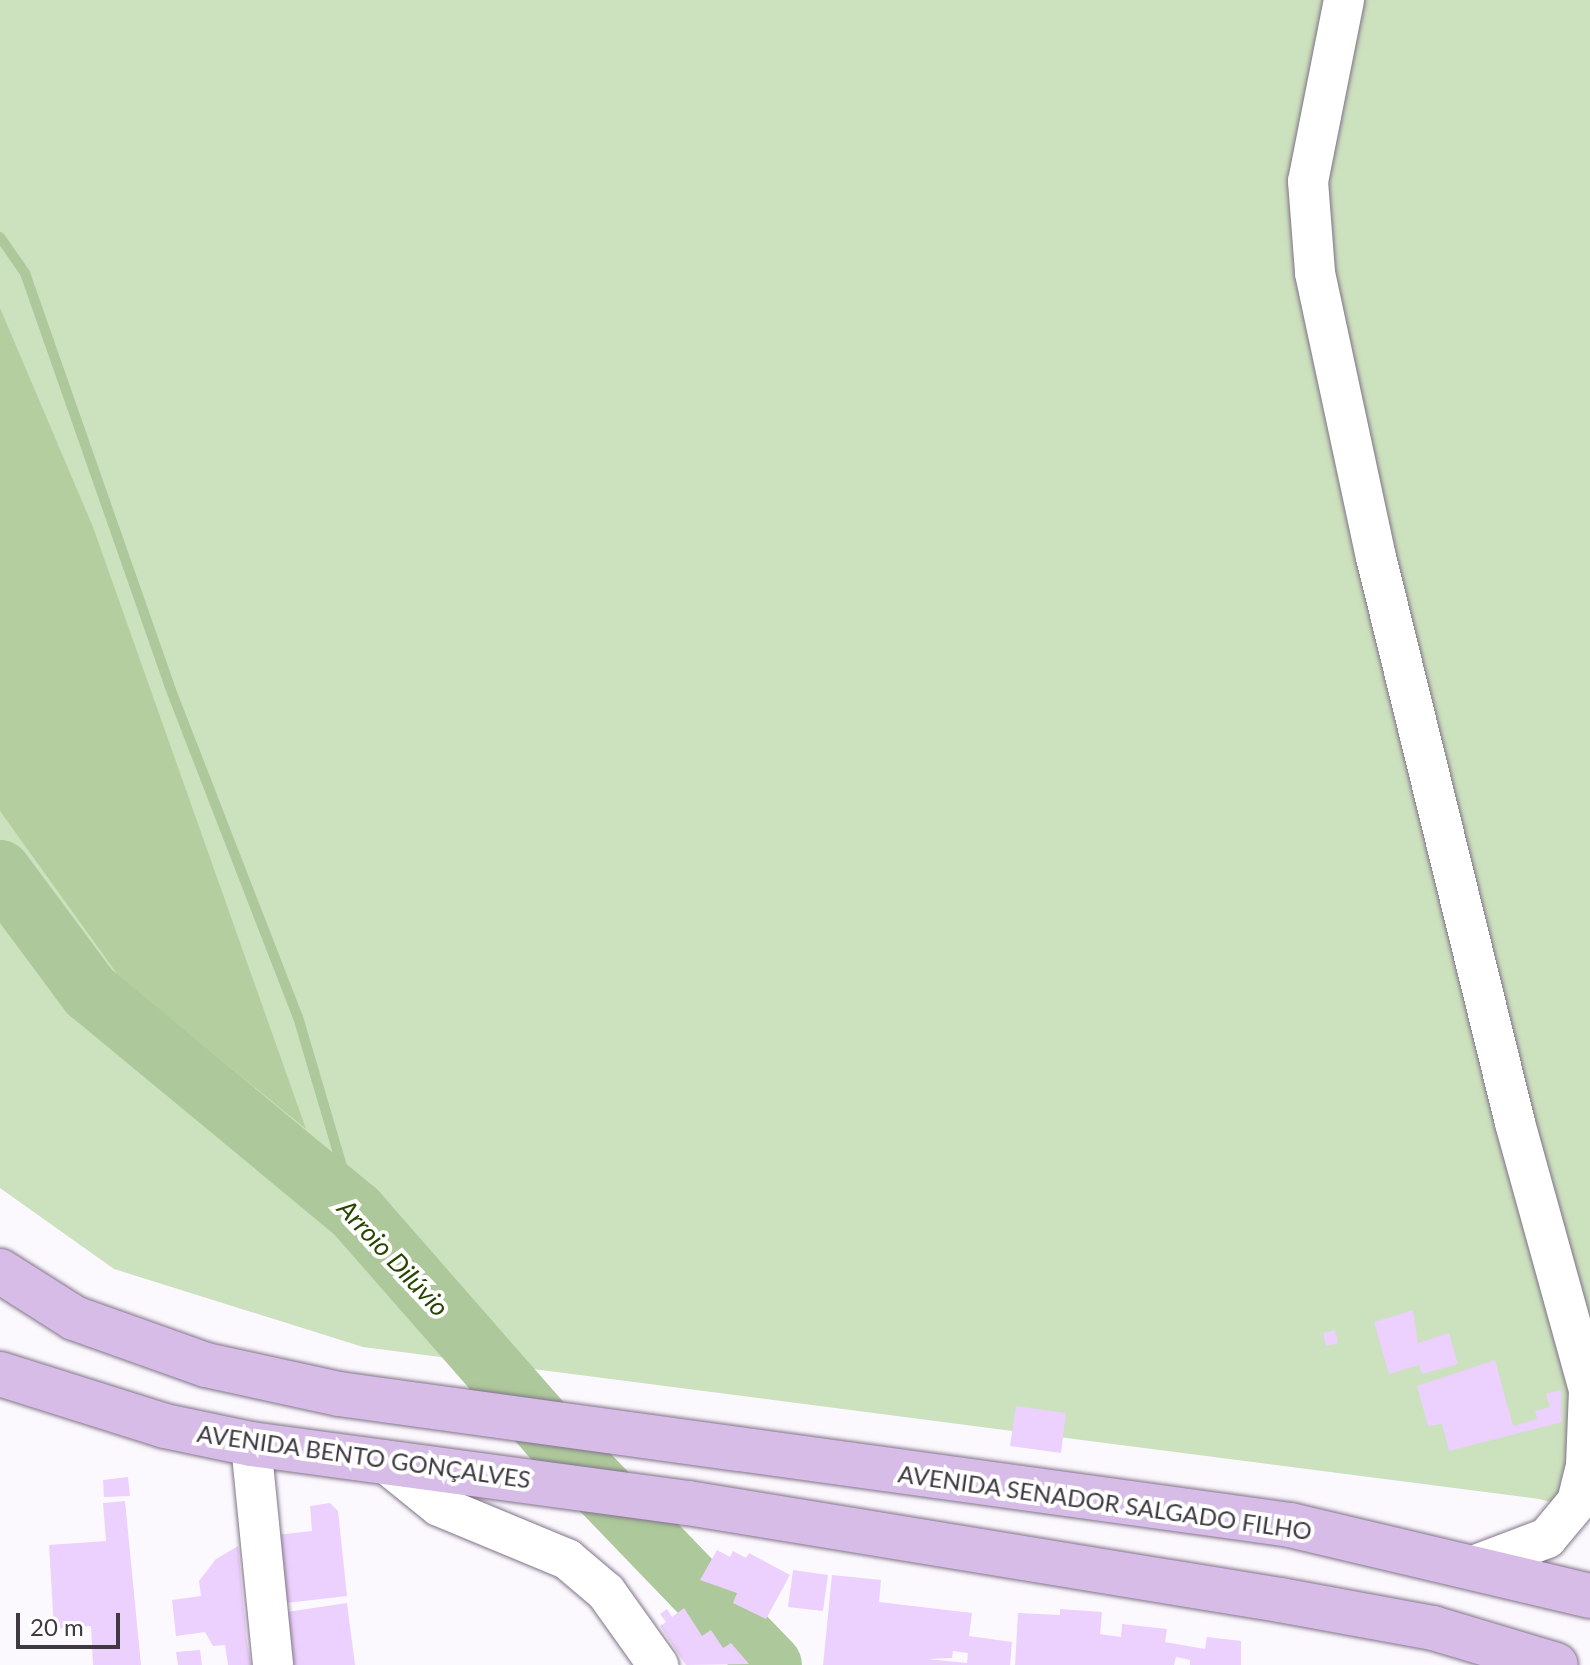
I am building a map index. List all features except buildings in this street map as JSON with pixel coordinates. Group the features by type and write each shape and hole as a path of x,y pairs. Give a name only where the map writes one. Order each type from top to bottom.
{"main road":[{"name":"AVENIDA SENADOR SALGADO FILHO","path":"0,1271 74,1318 206,1365 408,1403 614,1434 1290,1525 1476,1565 1590,1596"},
{"name":"AVENIDA BENTO GONÇALVES","path":"0,1374 165,1426 251,1444 688,1503 1433,1628 1556,1665"}],"street":[{"path":"1344,0 1308,181 1315,273 1376,557 1515,1123 1590,1392 1586,1465 1577,1502 1547,1538 1476,1565"},
{"path":"251,1444 273,1665"},
{"path":"382,1460 439,1506 567,1559 606,1592 658,1665"}],"green space":[{"path":"0,0 1590,0 1590,1512 1539,1499 363,1347 114,1269 0,1188"},
{"path":"0,308 93,527 306,1129 120,978 0,811"}],"waterway":[{"path":"0,237 25,273 169,685 298,1017 355,1211"},
{"name":"Arroio Dilúvio","path":"0,871 90,992 355,1211 567,1453 771,1665"}]}
